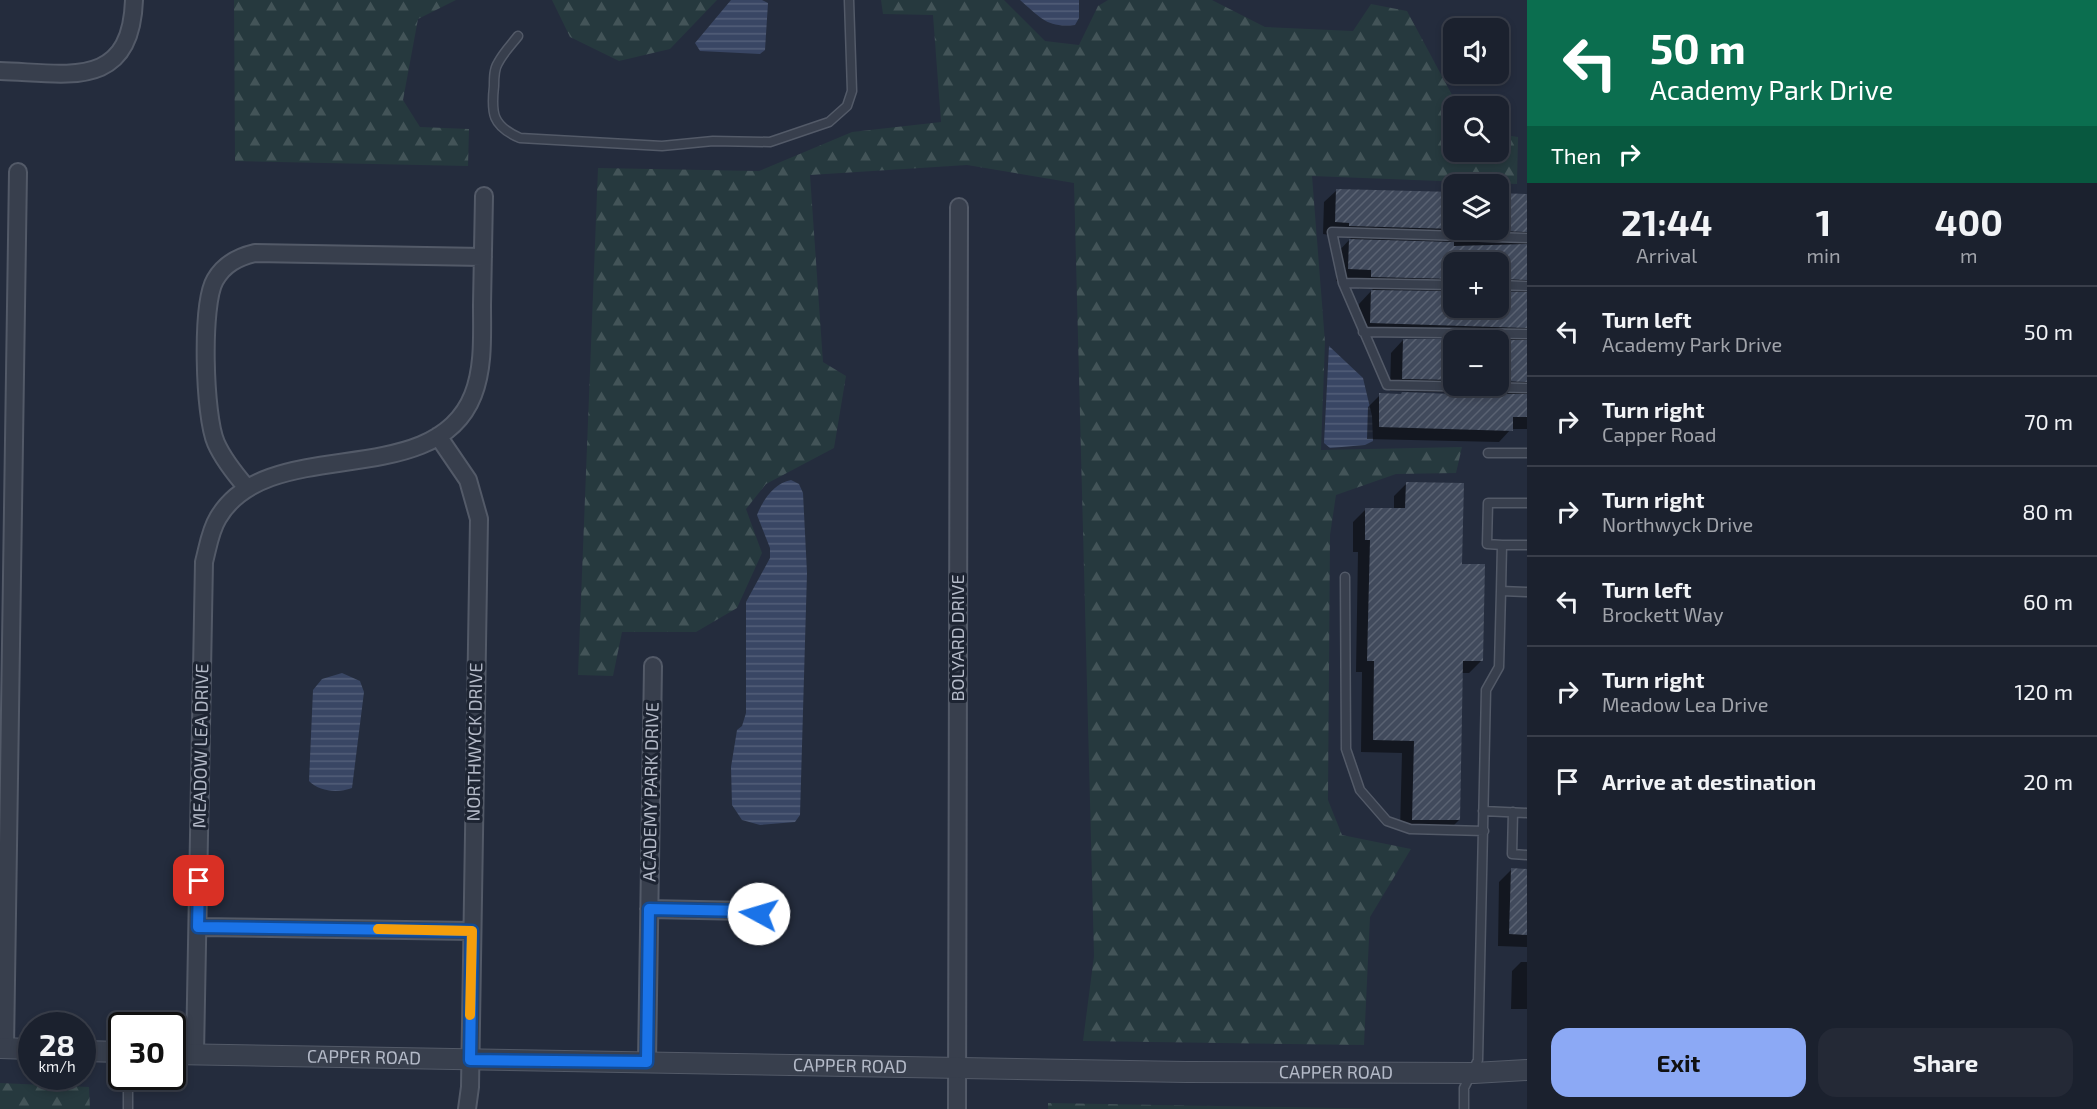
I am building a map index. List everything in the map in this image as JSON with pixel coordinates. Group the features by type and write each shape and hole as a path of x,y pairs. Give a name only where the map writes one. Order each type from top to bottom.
{"street":[{"path":"0,71 82,73 101,68 116,58 127,43 133,24 134,0"},
{"path":"18,172 2,1048 18,1049"},
{"path":"483,257 255,253 238,257 223,268 214,281 208,299 207,406 216,443 247,488 283,473 402,452 438,436 459,417 472,398 479,377 483,257 484,196"},
{"name":"BOLYARD DRIVE","path":"957,1109 959,207"},
{"name":"NORTHWYCK DRIVE","path":"438,436 468,480 479,519 470,1060 467,1109"},
{"name":"MEADOW LEA DRIVE","path":"195,1054 204,562 218,518 247,488"},
{"name":"ACADEMY PARK DRIVE","path":"647,1062 653,666"},
{"path":"649,909 748,911 771,916"},
{"path":"198,927 472,931"},
{"name":"CAPPER ROAD","path":"186,1054 957,1068 1474,1073 1527,1070"}],"lane":[{"path":"518,36 496,65 494,79 491,109 497,122 507,133 520,138 662,146 713,141 770,142 829,122 847,106 852,91 849,0"},
{"path":"1527,238 1332,232 1343,283 1387,385 1527,388"},
{"path":"1343,283 1443,285"},
{"path":"1509,285 1527,286"},
{"path":"1363,332 1527,334"},
{"path":"1488,453 1527,453"},
{"path":"1527,503 1488,503 1486,544 1527,545"},
{"path":"1464,1109 1464,1088 1474,1073 1478,1060 1486,690 1499,667 1502,545"},
{"path":"1345,577 1346,749 1360,790 1387,821 1410,829 1484,831"},
{"path":"1501,591 1527,592"},
{"path":"1483,812 1527,813"},
{"path":"1513,813 1512,854 1527,855"},
{"path":"128,1090 128,1109"}],"green space":[{"path":"234,0 456,0 418,19 403,100 420,127 469,129 468,166 235,161"},
{"path":"552,0 717,0 670,49 619,61 570,37"},
{"path":"881,0 1004,0 1045,41 1079,45 1098,6 1108,0 1212,0 1265,27 1353,31 1371,4 1407,11 1443,78 1443,84 1446,84 1453,96 1443,96 1443,162 1509,162 1509,136 1518,137 1517,184 1509,184 1509,174 1443,174 1443,181 1312,176 1325,342 1321,450 1462,447 1456,473 1396,474 1336,495 1330,535 1328,800 1342,835 1411,849 1370,917 1364,1045 1083,1041 1094,956 1074,183 967,165 810,175 823,362 846,376 834,448 766,484 746,509 762,553 737,608 696,632 622,632 613,676 578,675 598,168 759,171 852,132 941,122 933,15 883,14"},
{"path":"0,1083 18,1084 18,1090 89,1090 90,1109 0,1109"},
{"path":"1048,1103 1393,1109 1048,1109"}],"water":[{"path":"731,0 762,0 768,3 765,50 760,54 700,51 695,43"},
{"path":"1020,0 1079,0 1079,18 1075,25 1065,26 1051,23 1039,17"},
{"path":"1329,346 1363,378 1372,416 1373,441 1365,445 1330,448 1324,443"},
{"path":"791,480 799,484 803,493 807,573 800,815 795,822 760,825 742,820 732,805 731,767 737,730 742,726 746,713 746,602 770,558 770,548 757,515 770,493 780,484"},
{"path":"342,673 360,681 364,692 352,788 341,791 318,787 309,781 313,690 322,679"}],"building":[{"path":"1336,189 1443,192 1443,229 1349,226 1349,223 1335,222"},
{"path":"1509,193 1527,194 1527,232 1509,231"},
{"path":"1349,239 1454,242 1454,246 1527,244 1527,280 1509,279 1509,252 1443,252 1443,279 1371,277 1371,270 1348,269"},
{"path":"1371,290 1443,291 1443,318 1509,318 1509,291 1527,292 1527,328 1370,323"},
{"path":"1403,339 1443,339 1443,380 1402,379"},
{"path":"1509,340 1527,340 1527,382 1509,381"},
{"path":"1402,392 1443,394 1443,396 1509,396 1509,394 1527,394 1527,417 1513,417 1513,431 1379,427 1379,393 1401,394"},
{"path":"1406,482 1464,483 1462,564 1485,564 1483,661 1463,661 1460,820 1412,820 1414,741 1373,740 1374,661 1367,661 1370,540 1365,540 1365,508 1405,508"},
{"path":"1511,868 1527,869 1527,935 1509,934"}],"slow traffic":[{"path":"378,929 472,931 470,1015"}],"route":[{"path":"199,881 198,927 472,931 470,1060 647,1062 649,909 748,911 759,914"}]}
